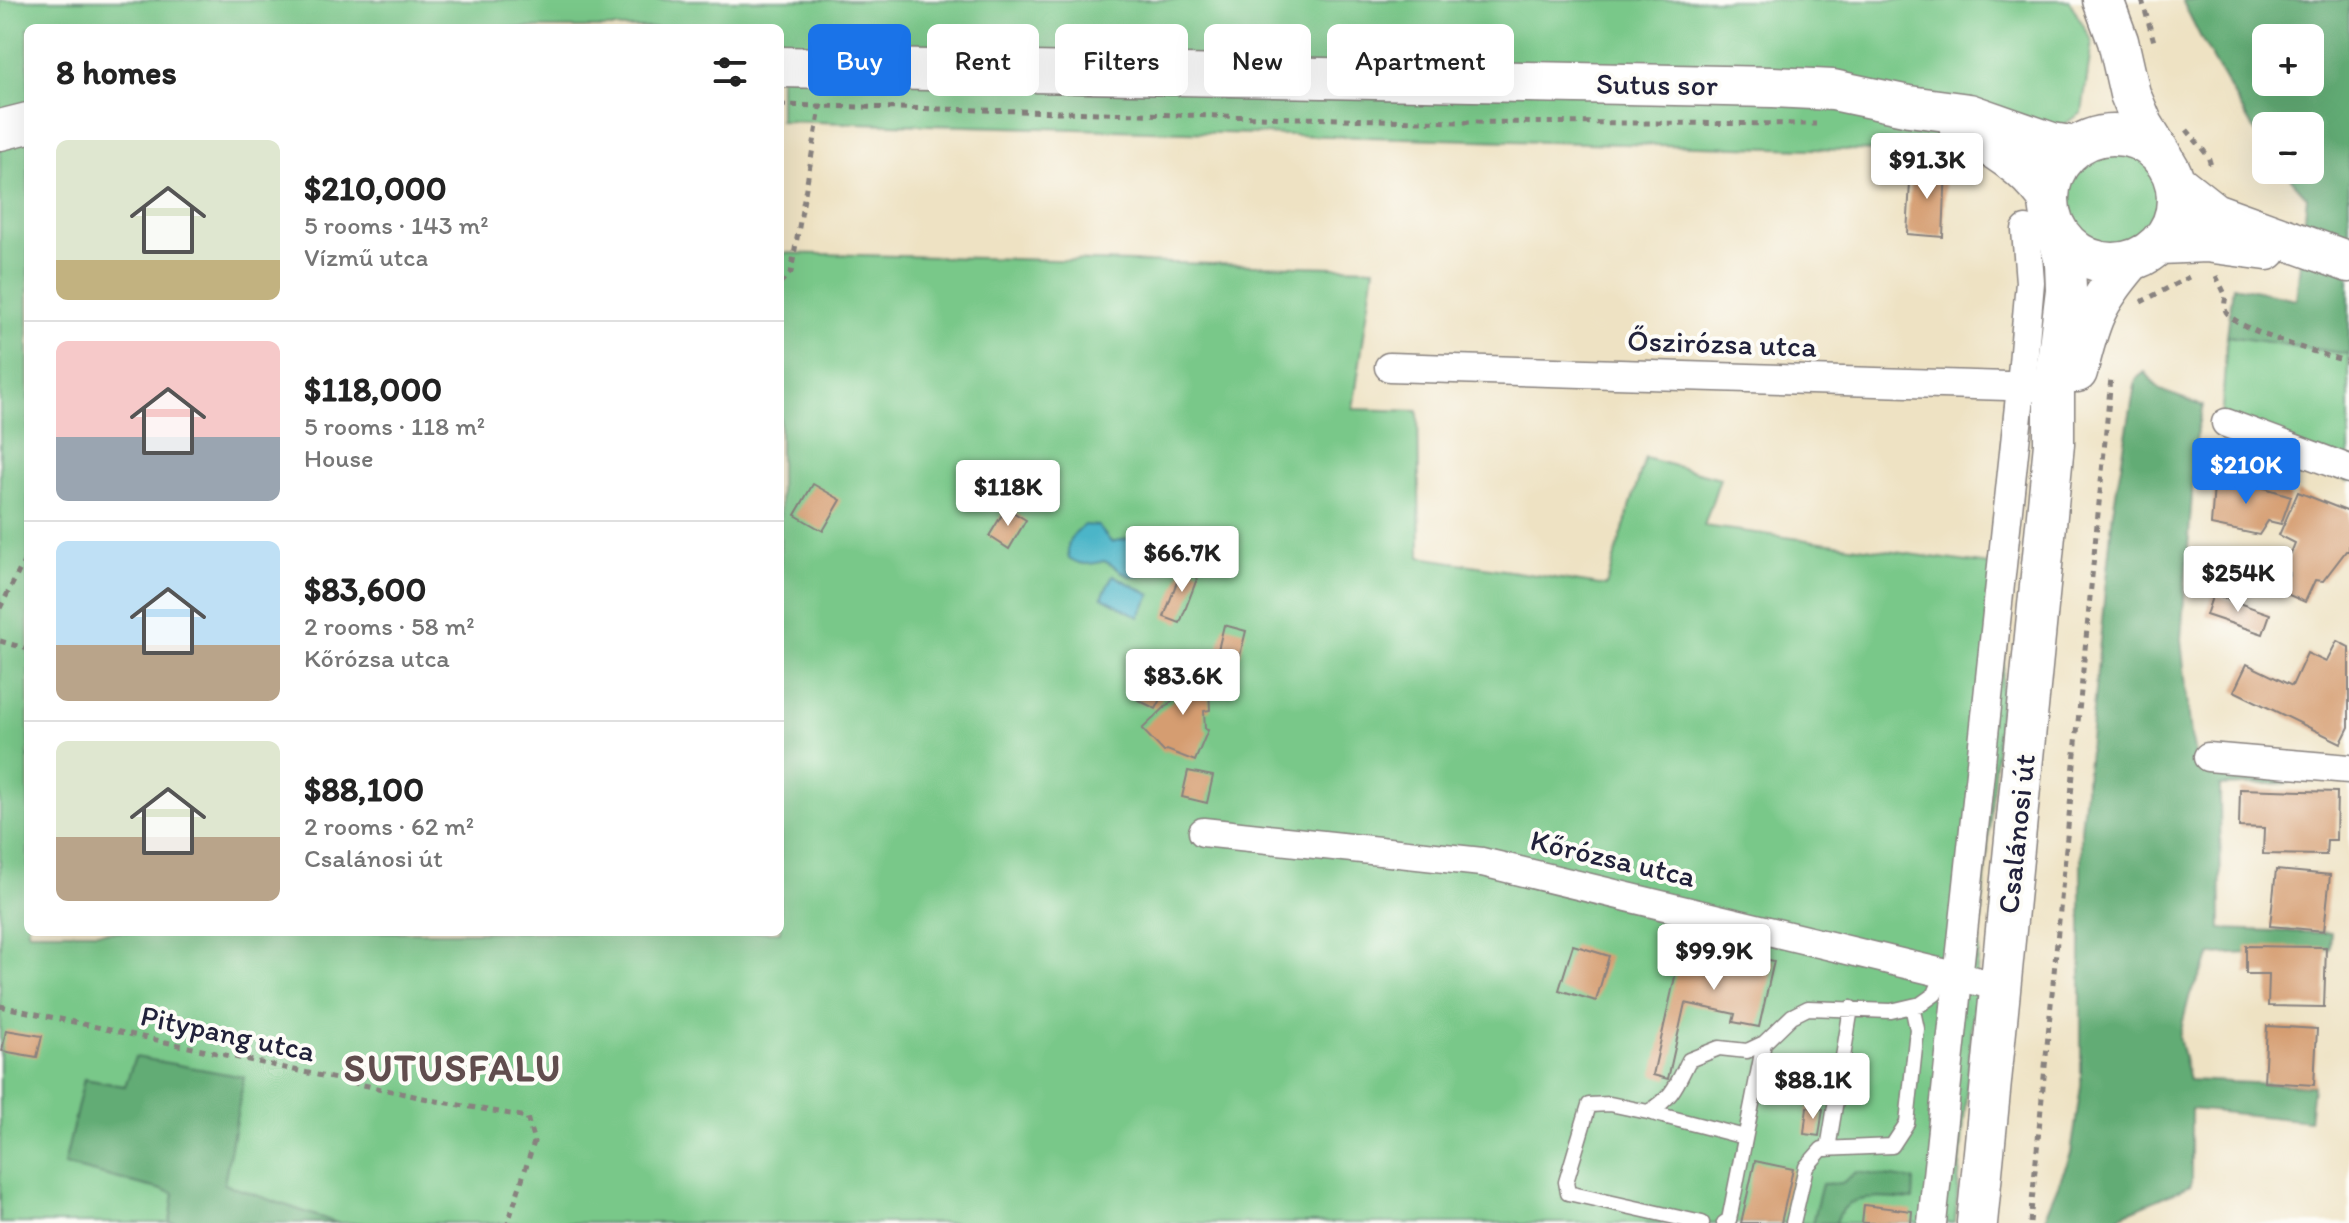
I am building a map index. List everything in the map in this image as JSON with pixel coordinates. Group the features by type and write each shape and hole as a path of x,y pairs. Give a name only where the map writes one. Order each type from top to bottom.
{"main road":[{"path":"2103,0 2118,41 2130,94 2143,125 2210,240"},
{"path":"2044,220 2056,169 2087,142 2118,41"},
{"name":"Sutus sor","path":"784,67 808,67"},
{"name":"Sutus sor","path":"911,69 1773,87 1833,90 1909,106"},
{"path":"1909,106 1969,114 2052,143 2128,136 2141,141 2170,171 2176,216 2145,253"},
{"path":"1909,106 1986,143 2022,168 2044,220 2071,249 2090,260 2110,264 2145,253 2210,240 2343,260"},
{"path":"0,130 24,124"},
{"name":"Csalánosi út","path":"2044,220 2065,263 2066,290 2037,387 2054,444"},
{"name":"Csalánosi út","path":"1977,1223 2054,444 2075,381 2089,322 2099,301 2145,253"}],"street":[{"name":"Őszirózsa utca","path":"1389,367 2037,387"},
{"path":"1932,1223 1951,974 2037,387"},
{"path":"2226,423 2349,469"},
{"path":"2208,757 2349,769"},
{"name":"Kőrózsa utca","path":"1203,832 1482,862 2001,987"}],"lane":[{"path":"1648,1112 1664,1103 1675,1090 1689,1060 1719,1048 1747,1051 1764,1043 1792,1016 1808,1008 1891,1011 1912,1006 1935,994 1951,974"},
{"path":"1793,1223 1806,1167 1822,1149 1892,1146 1907,1123 1917,1029 1912,1006"},
{"path":"1828,1149 1851,1008"},
{"path":"1724,1223 1729,1220 1764,1043"},
{"path":"1702,1223 1568,1193 1566,1182 1589,1105 1610,1104 1745,1137"}],"path":[{"path":"2142,0 2156,50"},
{"path":"784,279 791,272 821,96"},
{"path":"784,105 1443,121 1825,125"},
{"path":"2181,122 2208,156 2217,182 2210,240 2226,296 2224,304 2227,313 2278,340 2349,362"},
{"path":"2099,301 2124,311 2210,240"},
{"path":"2030,1223 2112,371"},
{"path":"0,608 24,562"},
{"path":"0,641 24,648"},
{"name":"Pitypang utca","path":"0,1006 437,1101 527,1117 534,1142 508,1223"}],"green space":[{"path":"0,0 2069,0 2092,42 2082,113 2051,132 1950,112 1956,153 784,121 784,24 24,24 24,936 784,936 784,253 1374,268 1353,409 1418,411 1420,557 1606,586 1645,458 1720,478 1704,526 2012,568 1955,1223 0,1223"},
{"path":"2182,0 2349,0 2349,354 2227,336 2233,286 2296,299 2307,197 2295,184 2324,184 2324,112 2252,112 2252,127"},
{"path":"2113,148 2141,156 2155,170 2163,198 2155,226 2141,240 2113,248 2085,240 2071,226 2063,198 2071,170 2085,156"},
{"path":"2227,336 2349,354 2349,481 2220,438"},
{"path":"2145,372 2160,390 2203,406 2197,429 2181,639 2197,764 2292,770 2289,783 2220,786 2221,929 2331,933 2330,949 2211,955 2190,994 2179,1037 2189,1080 2313,1086 2309,1121 2191,1109 2191,1185 2119,1216 2118,1223 2046,1223 2047,1211 2071,1154 2081,1086 2081,830 2113,511 2136,379"},
{"path":"135,1057 244,1077 224,1184 337,1223 170,1223 174,1193 64,1165 84,1079 125,1086"},
{"path":"1856,1172 1914,1180 1913,1200 1879,1198 1857,1201 1841,1212 1836,1223 1812,1223 1822,1184 1842,1183"}],"water":[{"path":"1084,525 1098,526 1111,542 1135,539 1147,543 1153,556 1152,567 1133,577 1104,561 1086,564 1069,558 1070,539"},
{"path":"1113,575 1151,595 1139,617 1102,597"}],"building":[{"path":"1911,165 1946,168 1943,237 1907,234"},
{"path":"2215,473 2291,496 2281,524 2268,521 2259,535 2211,525"},
{"path":"813,484 841,500 823,531 795,515"},
{"path":"2298,492 2349,512 2349,551 2323,581 2315,580 2305,602 2282,592 2290,573 2285,568 2295,543 2279,535"},
{"path":"1006,508 1026,520 1009,549 989,536"},
{"path":"1183,565 1200,571 1180,623 1164,617"},
{"path":"2213,594 2270,614 2263,634 2206,615"},
{"path":"1224,625 1246,631 1240,655 1218,650"},
{"path":"2337,641 2349,647 2349,727 2341,743 2234,691 2247,664 2292,686 2307,653 2326,662"},
{"path":"1208,670 1210,710 1204,711 1205,729 1208,730 1195,761 1167,750 1164,752 1142,729 1177,696 1175,673"},
{"path":"1150,675 1169,684 1156,709 1138,700"},
{"path":"1188,771 1213,776 1207,803 1182,797"},
{"path":"2240,789 2337,792 2336,840 2327,840 2326,855 2263,854 2264,828 2239,827"},
{"path":"2276,870 2330,875 2324,931 2270,926"},
{"path":"1683,941 1774,961 1759,1027 1733,1022 1735,1014 1685,1003 1668,1079 1653,1075"},
{"path":"1573,945 1609,956 1596,1001 1559,990"},
{"path":"2246,946 2326,947 2324,1007 2268,1006 2269,974 2246,974"},
{"path":"2267,1026 2317,1029 2314,1085 2264,1082"},
{"path":"6,1030 42,1036 37,1057 2,1051"},
{"path":"1807,1107 1823,1109 1819,1136 1804,1134"},
{"path":"1755,1161 1793,1169 1781,1223 1741,1223"},
{"path":"1864,1205 1912,1211 1911,1223 1862,1223"}],"district":[{"name":"SUTUSFALU","path":"453,1068"}]}
